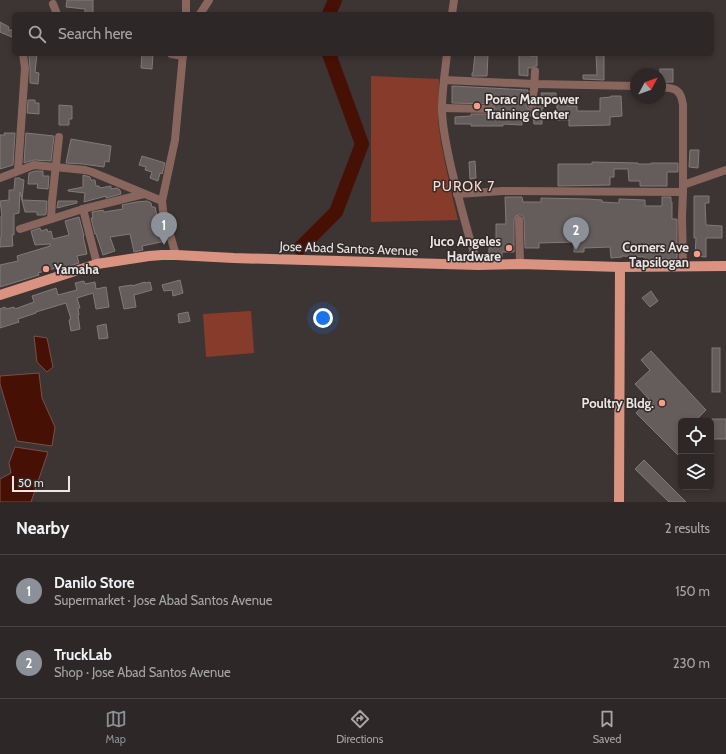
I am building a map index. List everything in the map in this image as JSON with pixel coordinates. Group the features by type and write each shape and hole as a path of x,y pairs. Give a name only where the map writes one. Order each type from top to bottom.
{"main road":[{"name":"Jose Abad Santos Avenue","path":"0,295 97,264 149,256 176,255 478,265 520,264 683,267 726,265"},
{"path":"619,502 620,267"}],"street":[{"path":"186,0 186,12"},
{"path":"201,12 209,0"},
{"path":"452,12 454,0"},
{"path":"53,4 56,12"},
{"path":"18,170 25,68 23,56"},
{"path":"176,255 163,211 162,201 175,140 183,56"},
{"path":"447,56 442,108 446,141 457,194 478,265"},
{"path":"531,104 534,71"},
{"path":"444,80 630,86"},
{"path":"666,88 677,90 682,96 683,105 683,267"},
{"path":"442,108 490,109"},
{"path":"51,219 59,137"},
{"path":"85,170 87,161"},
{"path":"0,178 34,165 85,170 162,201"},
{"path":"457,194 503,191 683,189 726,170"},
{"path":"20,229 51,219 144,194"},
{"path":"83,210 97,264"},
{"path":"519,220 520,264"}],"shaded area":[{"path":"371,76 439,79 438,120 441,143 458,220 371,222"},
{"path":"251,311 254,353 206,357 203,314"},
{"path":"34,336 47,338 53,367 47,372 37,362"},
{"path":"39,373 42,398 55,427 52,446 17,441 0,384 0,376"},
{"path":"15,447 48,452 31,502 0,502 0,479 11,473 9,463"}],"building":[{"path":"67,0 93,0 93,12 85,12 85,9 66,7"},
{"path":"0,22 9,27 8,30 12,30 12,37 0,32"},
{"path":"29,56 37,56 35,72 39,73 38,84 30,83"},
{"path":"142,56 153,56 152,69 141,68"},
{"path":"475,56 488,56 487,76 472,76"},
{"path":"519,56 537,56 537,66 528,68 528,76 519,75"},
{"path":"596,56 604,56 604,80 583,79 583,75 597,75"},
{"path":"666,69 673,69 673,82 666,82"},
{"path":"452,86 528,90 526,105 527,108 530,109 535,107 538,100 542,100 541,93 556,93 556,103 544,104 544,108 542,108 542,124 534,124 533,116 522,115 522,125 503,124 503,126 471,126 471,124 455,124 455,117 471,116 471,114 490,114 494,112 495,109 493,105 490,104 452,103"},
{"path":"621,96 622,116 610,117 610,125 569,126 569,120 557,120 557,101 567,101 567,106 577,106 577,111 600,111 600,98"},
{"path":"28,100 35,100 35,103 39,103 39,114 27,113"},
{"path":"59,105 72,106 72,119 69,119 69,125 59,125"},
{"path":"4,133 15,133 13,165 0,169 0,135 5,135"},
{"path":"26,133 54,136 51,161 34,160 24,163"},
{"path":"71,139 111,146 109,162 105,161 104,167 66,163"},
{"path":"690,150 699,150 698,168 689,167"},
{"path":"142,156 165,163 158,181 150,178 152,172 145,170 146,167 139,165"},
{"path":"475,161 476,178 470,179 469,162"},
{"path":"592,162 638,164 678,163 678,172 667,172 667,186 640,186 640,181 629,181 628,169 614,169 614,177 610,177 610,185 558,186 558,164 592,164"},
{"path":"43,171 43,176 49,176 48,189 37,188 38,184 28,184 29,173"},
{"path":"83,175 90,177 91,180 95,180 96,186 99,186 100,188 111,186 111,189 117,188 120,190 121,194 106,198 106,196 84,202 85,193 68,191 83,187"},
{"path":"15,178 24,180 22,200 20,192 19,213 14,214 14,235 12,235 13,246 0,247 2,216 0,201 9,200 9,190 14,190"},
{"path":"694,196 709,196 709,203 705,203 706,225 722,226 722,238 706,238 706,257 695,256 696,238 694,238"},
{"path":"505,197 522,197 523,202 541,202 541,198 587,199 619,203 619,199 645,200 645,206 662,206 662,197 671,197 672,219 677,219 677,259 645,260 645,257 622,256 611,258 610,247 584,248 584,252 574,252 574,242 539,243 539,248 525,248 524,219 522,215 516,216 514,220 514,252 502,252 502,257 489,257 489,245 496,245 496,224 506,224"},
{"path":"22,200 47,201 46,214 37,215 37,212 25,212"},
{"path":"58,201 77,201 77,203 57,208"},
{"path":"147,201 151,203 152,207 155,207 166,241 142,246 143,250 134,252 130,234 110,237 115,251 103,255 95,234 91,218 93,218 92,212 123,209 122,205"},
{"path":"79,217 87,254 77,256 79,263 56,270 56,268 38,273 39,275 0,287 0,265 18,261 17,256 50,246 50,244 35,245 31,231 40,228 41,231 47,229 48,232 51,231 53,239 69,235 65,221"},
{"path":"180,280 183,293 173,296 172,290 164,291 162,285"},
{"path":"84,281 85,284 95,282 96,289 106,287 109,307 96,309 93,293 77,298 80,308 78,308 78,315 80,329 71,331 69,320 71,319 66,303 36,312 18,319 19,322 0,328 0,309 5,307 6,309 14,307 15,309 34,302 32,296 56,288 58,295 77,290 75,283"},
{"path":"150,282 152,290 134,295 136,307 124,309 119,287 132,286"},
{"path":"651,291 658,301 650,307 642,298"},
{"path":"188,312 190,321 179,323 178,314"},
{"path":"106,324 108,338 99,339 97,326"},
{"path":"712,348 720,348 720,392 712,392"},
{"path":"651,351 706,410 698,418 678,418 678,455 636,413 649,399 635,384 650,370 641,360"},
{"path":"714,419 726,419 726,439 714,439"},
{"path":"644,460 686,502 669,502 635,469"}],"waterway":[{"path":"330,12 335,0"},
{"path":"300,248 336,212 362,144 330,56"}],"place":[{"name":"Porac Manpower Training Center","path":"477,106"},
{"name":"Danilo Store","path":"164,245"},
{"name":"Juco Angeles Hardware","path":"509,248"},
{"name":"TruckLab","path":"576,250"},
{"name":"Corners Ave Tapsilogan","path":"697,254"},
{"name":"Yamaha","path":"46,269"},
{"name":"Poultry Bldg.","path":"662,403"}],"district":[{"name":"PUROK 7","path":"464,186"}]}
